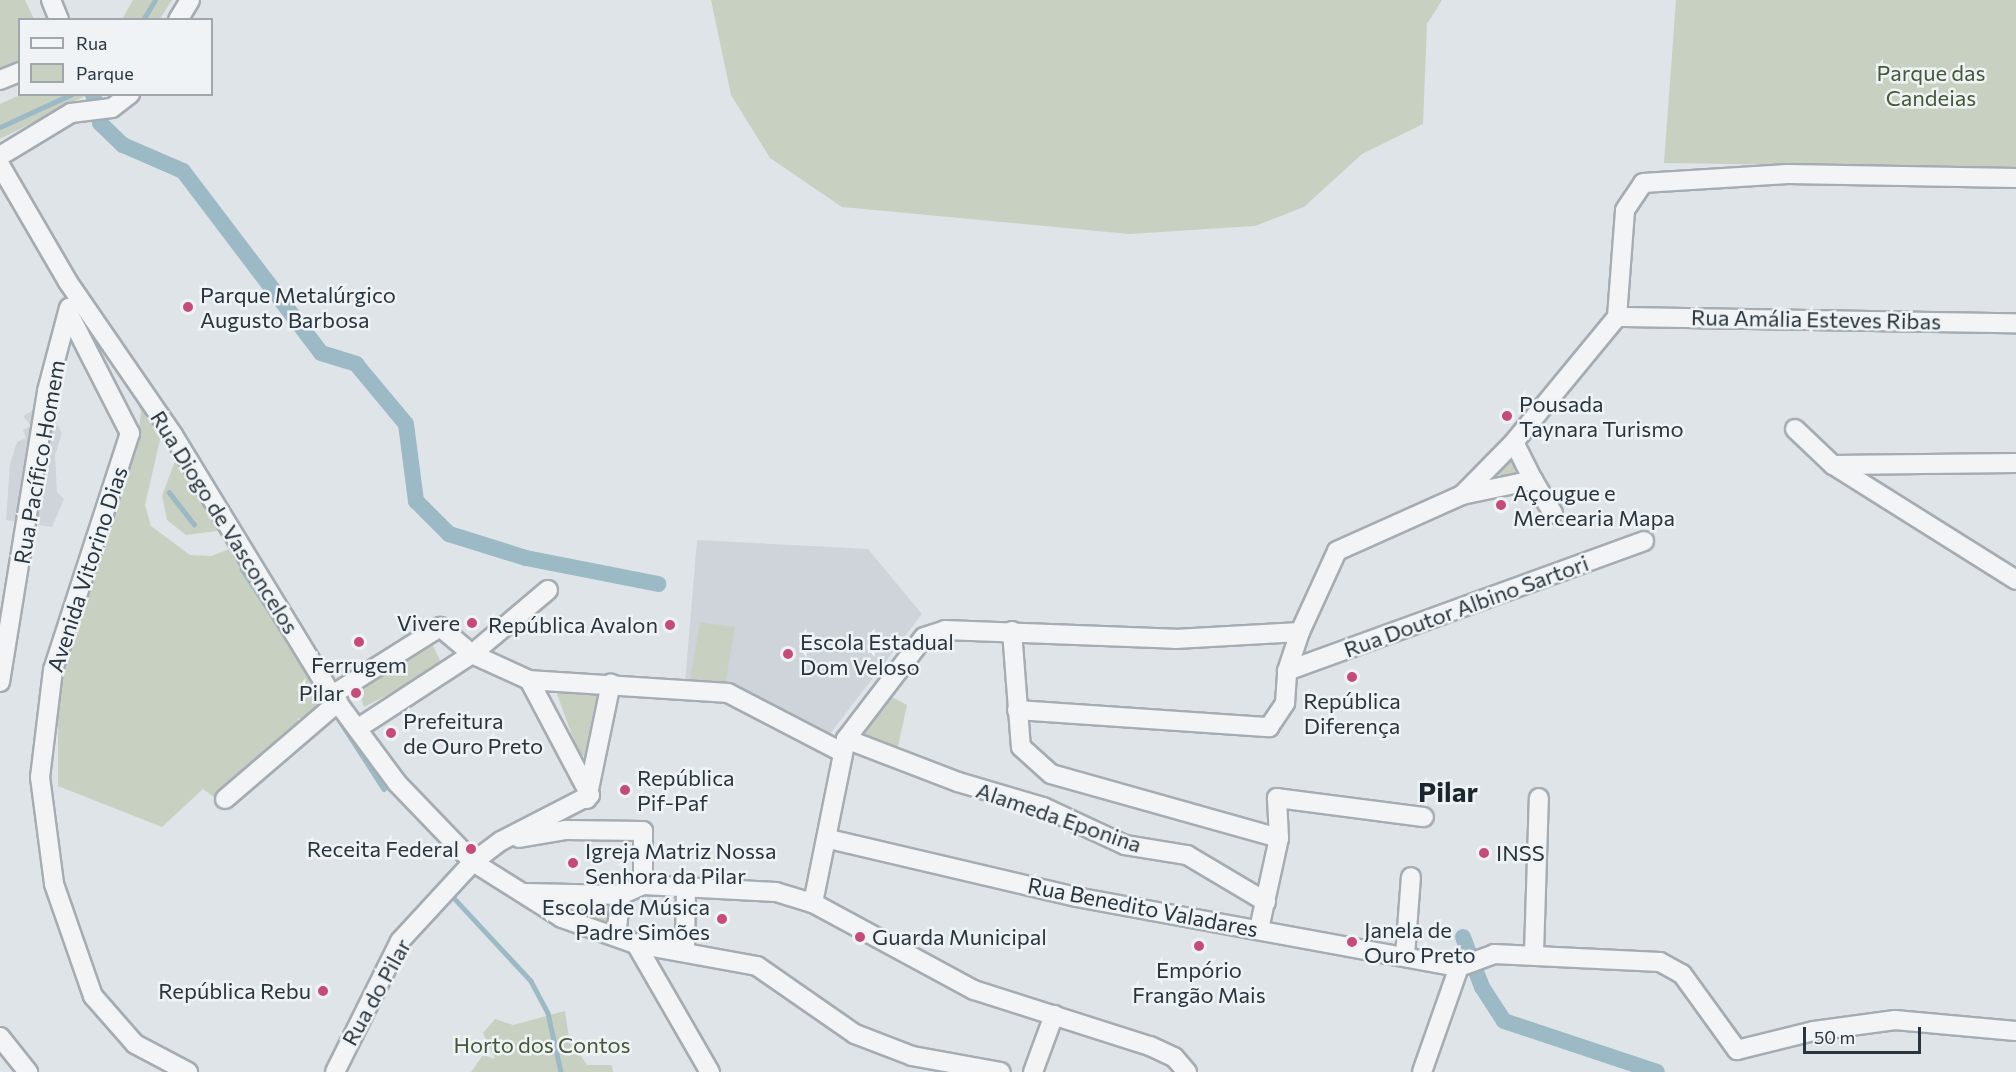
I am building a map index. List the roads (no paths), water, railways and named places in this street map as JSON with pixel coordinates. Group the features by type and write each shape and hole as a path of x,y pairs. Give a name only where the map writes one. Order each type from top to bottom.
{"street":[{"path":"51,0 58,18"},
{"path":"179,18 190,0"},
{"path":"0,80 18,73"},
{"path":"0,156 71,113 112,108 127,96"},
{"name":"Rua Diogo de Vasconcelos","path":"0,165 68,282 173,435 335,698 397,783 473,862 562,918 636,944 685,950 757,966 855,1034 912,1056 1001,1072"},
{"path":"1462,495 1514,442 1617,317 1625,210 1643,183 1788,174 2016,178"},
{"path":"68,282 69,314"},
{"name":"Rua Pacífico Homem","path":"0,682 47,391 69,314"},
{"name":"Avenida Vitorino Dias","path":"69,314 130,433 53,670 40,777 54,884 93,996 135,1044 188,1072"},
{"name":"Rua Amália Esteves Ribas","path":"1617,317 2016,323"},
{"path":"1795,429 1833,465 2016,580"},
{"path":"1514,442 1553,513"},
{"path":"1833,465 2016,463"},
{"path":"1017,710 1269,727 1285,703 1287,671 1300,632 1337,551 1462,495 1533,480"},
{"name":"Rua Doutor Albino Sartori","path":"1287,671 1644,541"},
{"path":"357,729 472,654 548,590"},
{"path":"225,799 335,698 440,627 472,654 529,680 590,795"},
{"path":"813,903 830,839 844,745 924,637 945,630 1175,639 1300,632"},
{"path":"1012,631 1021,747 1051,774 1279,838"},
{"name":"Alameda Eponina","path":"529,680 611,683 728,693 844,745 1043,807 1125,845 1187,855 1266,902"},
{"path":"566,830 590,795 611,683"},
{"name":"Rua do Pilar","path":"335,1072 400,941 473,862 501,841 590,795"},
{"path":"1259,929 1279,838 1276,798 1424,817"},
{"path":"1534,953 1539,798"},
{"path":"501,841 566,830 643,831 643,885"},
{"name":"Rua Benedito Valadares","path":"830,839 1076,897 1462,966"},
{"path":"1405,956 1411,878"},
{"path":"513,887 523,893 621,895 643,885 686,885 776,892 813,903 974,990 1150,1046 1174,1057 1187,1072"},
{"path":"685,950 686,885"},
{"path":"621,895 616,933 636,944 711,1072"},
{"path":"1422,1072 1462,966 1494,954 1534,953 1669,965 1682,974 1737,1050 1814,1031 1895,1020 2016,1031"},
{"path":"1033,1072 1054,1015"},
{"path":"0,1037 28,1072"}],"waterway":[{"path":"144,18 155,0"},
{"path":"0,127 68,96"},
{"path":"93,96 100,123 123,145 183,171 321,353 356,364 406,424 416,501 449,534 526,558 658,584"},
{"path":"169,492 194,524"},
{"path":"242,569 277,622"},
{"path":"340,721 384,789"},
{"path":"454,898 531,981 548,1013 561,1072"},
{"path":"1463,937 1482,987 1504,1021 1657,1072"}],"place":[{"name":"Parque Metalúrgico Augusto Barbosa","path":"188,307"},
{"name":"Pousada Taynara Turismo","path":"1507,416"},
{"name":"Açougue e Mercearia Mapa","path":"1501,505"},
{"name":"Vivere","path":"472,623"},
{"name":"República Avalon","path":"670,625"},
{"name":"Ferrugem","path":"359,642"},
{"name":"Escola Estadual Dom Veloso","path":"788,654"},
{"name":"República Diferença","path":"1352,677"},
{"name":"Pilar","path":"356,693"},
{"name":"Prefeitura de Ouro Preto","path":"391,733"},
{"name":"República Pif-Paf","path":"625,790"},
{"name":"Receita Federal","path":"471,849"},
{"name":"INSS","path":"1484,853"},
{"name":"Igreja Matriz Nossa Senhora da Pilar","path":"573,863"},
{"name":"Escola de Música Padre Simões","path":"722,919"},
{"name":"Guarda Municipal","path":"860,937"},
{"name":"Janela de Ouro Preto","path":"1352,942"},
{"name":"Empório Frangão Mais","path":"1199,946"},
{"name":"República Rebu","path":"323,991"}],"district":[{"name":"Pilar","path":"1448,791"}],"park label":[{"name":"Parque das Candeias","path":"1931,84"},
{"name":"Horto dos Contos","path":"542,1045"}]}
